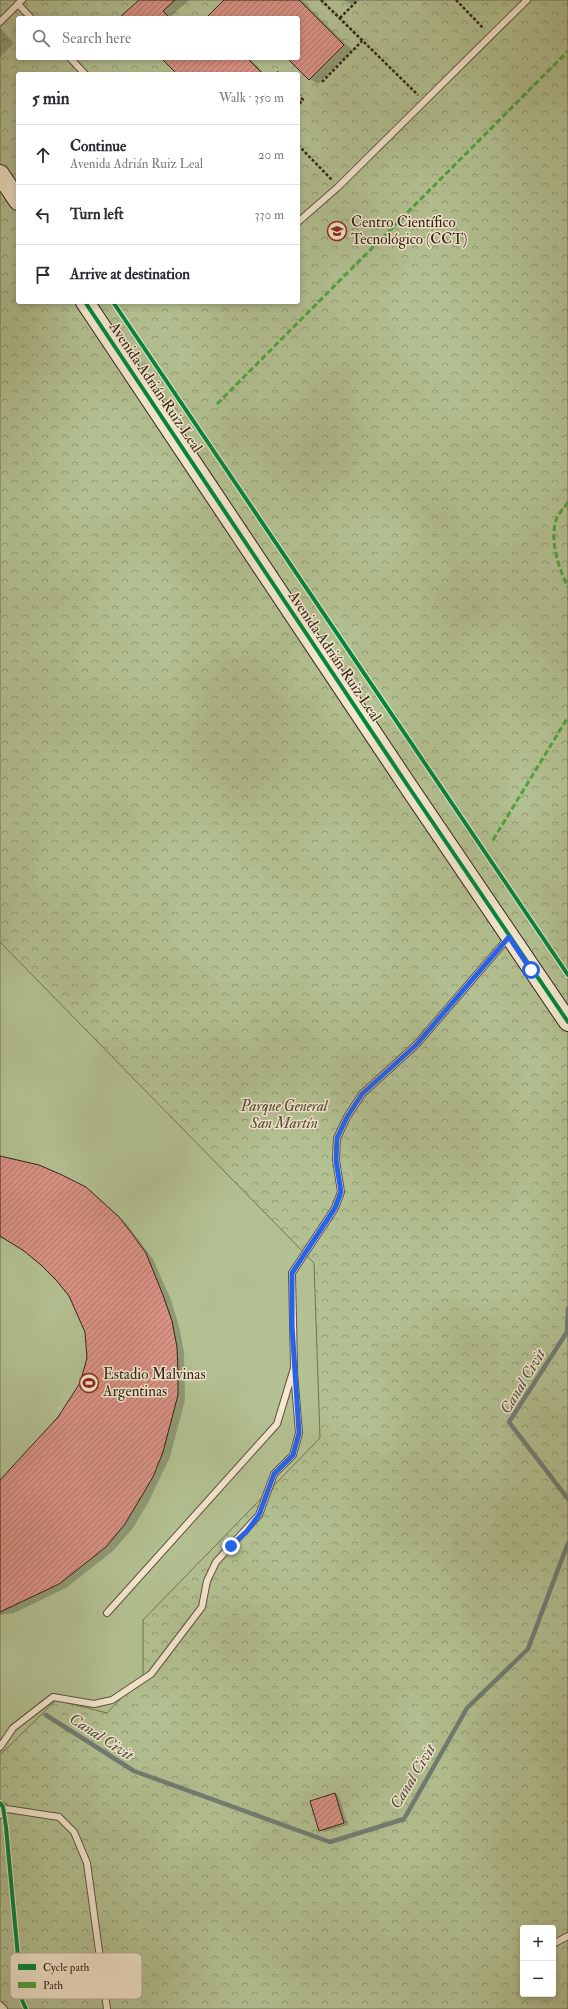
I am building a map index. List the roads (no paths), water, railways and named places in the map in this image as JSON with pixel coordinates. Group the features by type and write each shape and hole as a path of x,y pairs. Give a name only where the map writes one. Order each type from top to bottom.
{"street":[{"path":"0,174 16,198"},
{"name":"Avenida Adrián Ruiz Leal","path":"86,304 509,937 568,1022"}],"lane":[{"path":"300,220 338,187 527,0"},
{"path":"0,22 20,2 30,16"},
{"path":"72,60 83,72"},
{"path":"0,1747 13,1728 52,1697 94,1704 112,1700 151,1674 202,1608 207,1581 216,1562 259,1515 274,1474 293,1455 299,1433 294,1368 292,1273 335,1208 341,1192 336,1160 337,1138 347,1117 362,1094 416,1045 509,937"},
{"path":"107,1613 277,1424 294,1368"},
{"path":"0,1815 1,1806 59,1818 74,1832 87,1863 99,1953"},
{"path":"556,1942 568,1936"},
{"path":"106,1999 107,2009"},
{"path":"0,2005 4,2009"}],"waterway":[{"name":"Canal Civit","path":"568,1308 567,1332 509,1422 568,1499"},
{"name":"Canal Civit","path":"46,1715 134,1771 330,1842 404,1819 467,1708 528,1649 568,1543"}],"place":[{"name":"Centro Científico Tecnológico (CCT)","path":"337,231"},
{"name":"Estadio Malvinas Argentinas","path":"89,1383"}],"park label":[{"name":"Parque General San Martín","path":"284,1114"}]}
